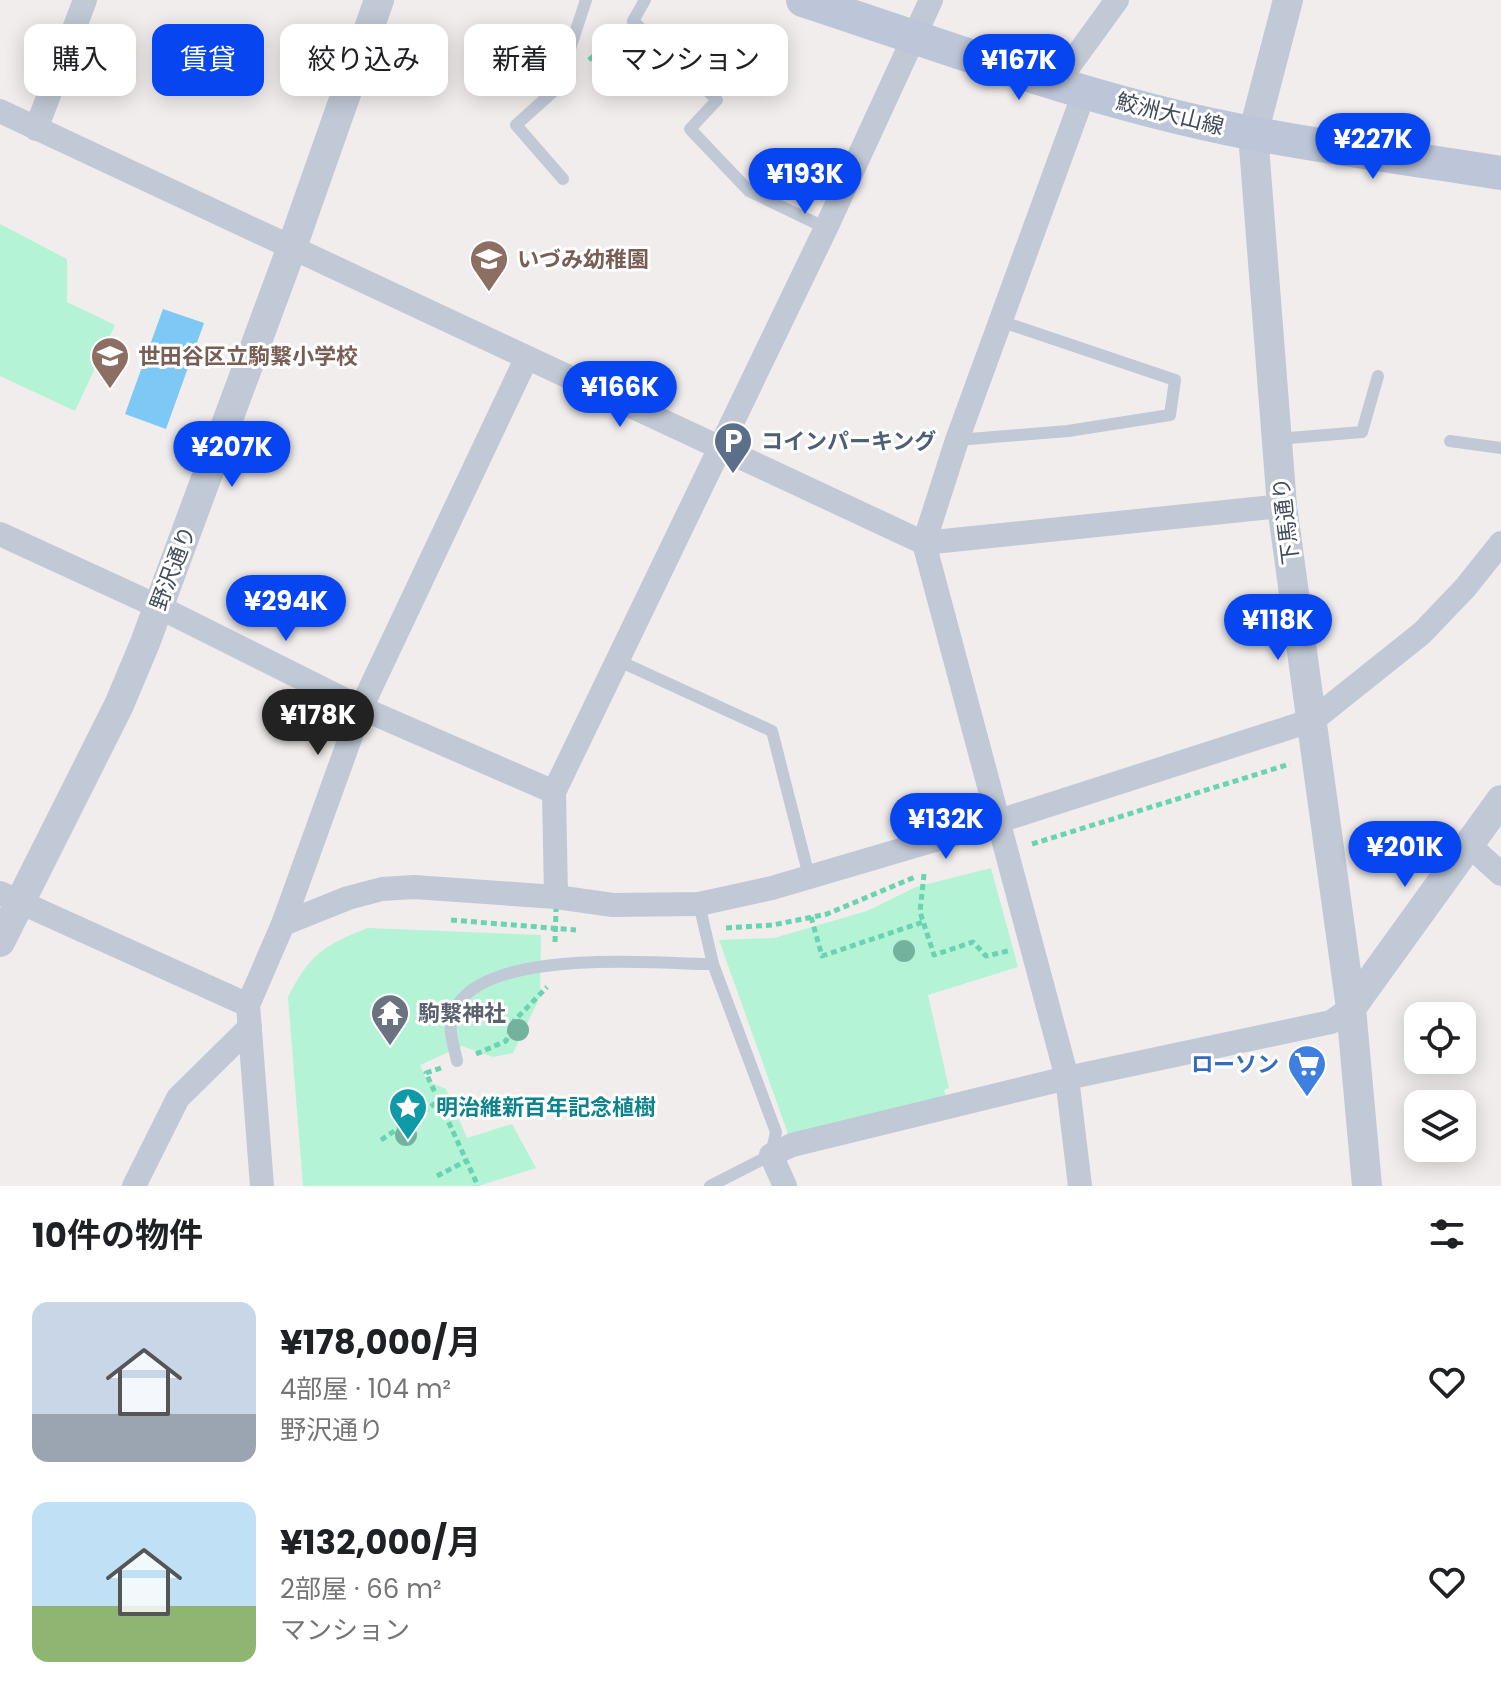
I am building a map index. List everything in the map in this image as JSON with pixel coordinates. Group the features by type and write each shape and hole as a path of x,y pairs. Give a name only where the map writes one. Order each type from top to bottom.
{"main road":[{"name":"鮫洲大山線","path":"803,0 1070,88 1253,134 1501,173"}],"street":[{"path":"36,129 85,0"},
{"name":"野沢通り","path":"0,942 10,898 119,705 159,607 379,0"},
{"path":"556,903 554,792 826,228 931,0"},
{"path":"1080,1186 1067,1078 996,822 924,543 957,440 1003,322 1070,88 1117,0"},
{"name":"下馬通り","path":"1288,0 1253,134 1282,506 1351,1008 1367,1186"},
{"path":"0,111 717,449 924,543 1282,506"},
{"path":"134,1186 178,1098 249,1016 361,708 526,359"},
{"path":"0,534 159,607 361,708 554,792"},
{"path":"283,924 315,909 382,889 414,887 556,903 699,904 996,822 1313,720 1422,633 1501,543"},
{"path":"785,1186 771,1155 792,1145 1067,1078 1331,1022 1351,1008 1501,800"},
{"path":"1470,846 1501,874"},
{"path":"10,898 249,1016"},
{"path":"249,1016 262,1186"}],"lane":[{"path":"576,30 586,0"},
{"path":"645,0 633,21 717,100 690,129 749,191 826,228"},
{"path":"548,96 516,125 563,179"},
{"path":"957,440 1068,431 1170,415 1175,380 1003,322"},
{"path":"1277,439 1362,432 1378,376"},
{"path":"1450,441 1501,448"},
{"path":"619,661 772,731 809,876"},
{"path":"699,904 713,964 776,1132 771,1155 710,1186"},
{"path":"457,1061 450,1025 464,996 492,979 554,962 713,964"}],"path":[{"path":"576,71 633,21"},
{"path":"924,874 920,912 934,955 973,942 986,956 1031,946"},
{"path":"555,942 556,903"},
{"path":"811,917 822,956 923,922"},
{"path":"478,1186 426,1073 506,1041 514,1021 555,979 554,962"},
{"path":"381,1140 439,1101"},
{"path":"437,1176 466,1161"}],"green space":[{"path":"0,224 67,259 67,302 115,325 75,411 0,376"},
{"path":"991,868 1018,967 928,995 949,1088 944,1090 948,1106 792,1145 719,940 774,938 867,911 916,887"},
{"name":"駒繋神社","path":"368,928 541,935 540,997 513,1053 493,1057 462,1046 420,1065 427,1081 446,1089 467,1138 512,1124 536,1168 478,1186 303,1186 288,997 304,970 320,953"}],"water":[{"path":"163,309 204,323 166,429 125,414"}],"place":[{"name":"いづみ幼稚園","path":"489,293"},
{"name":"世田谷区立駒繋小学校","path":"110,390"},
{"name":"コインパーキング","path":"733,475"},
{"name":"駒繋神社","path":"390,1047"},
{"name":"ローソン","path":"1307,1098"},
{"name":"明治維新百年記念植樹","path":"408,1141"}]}
